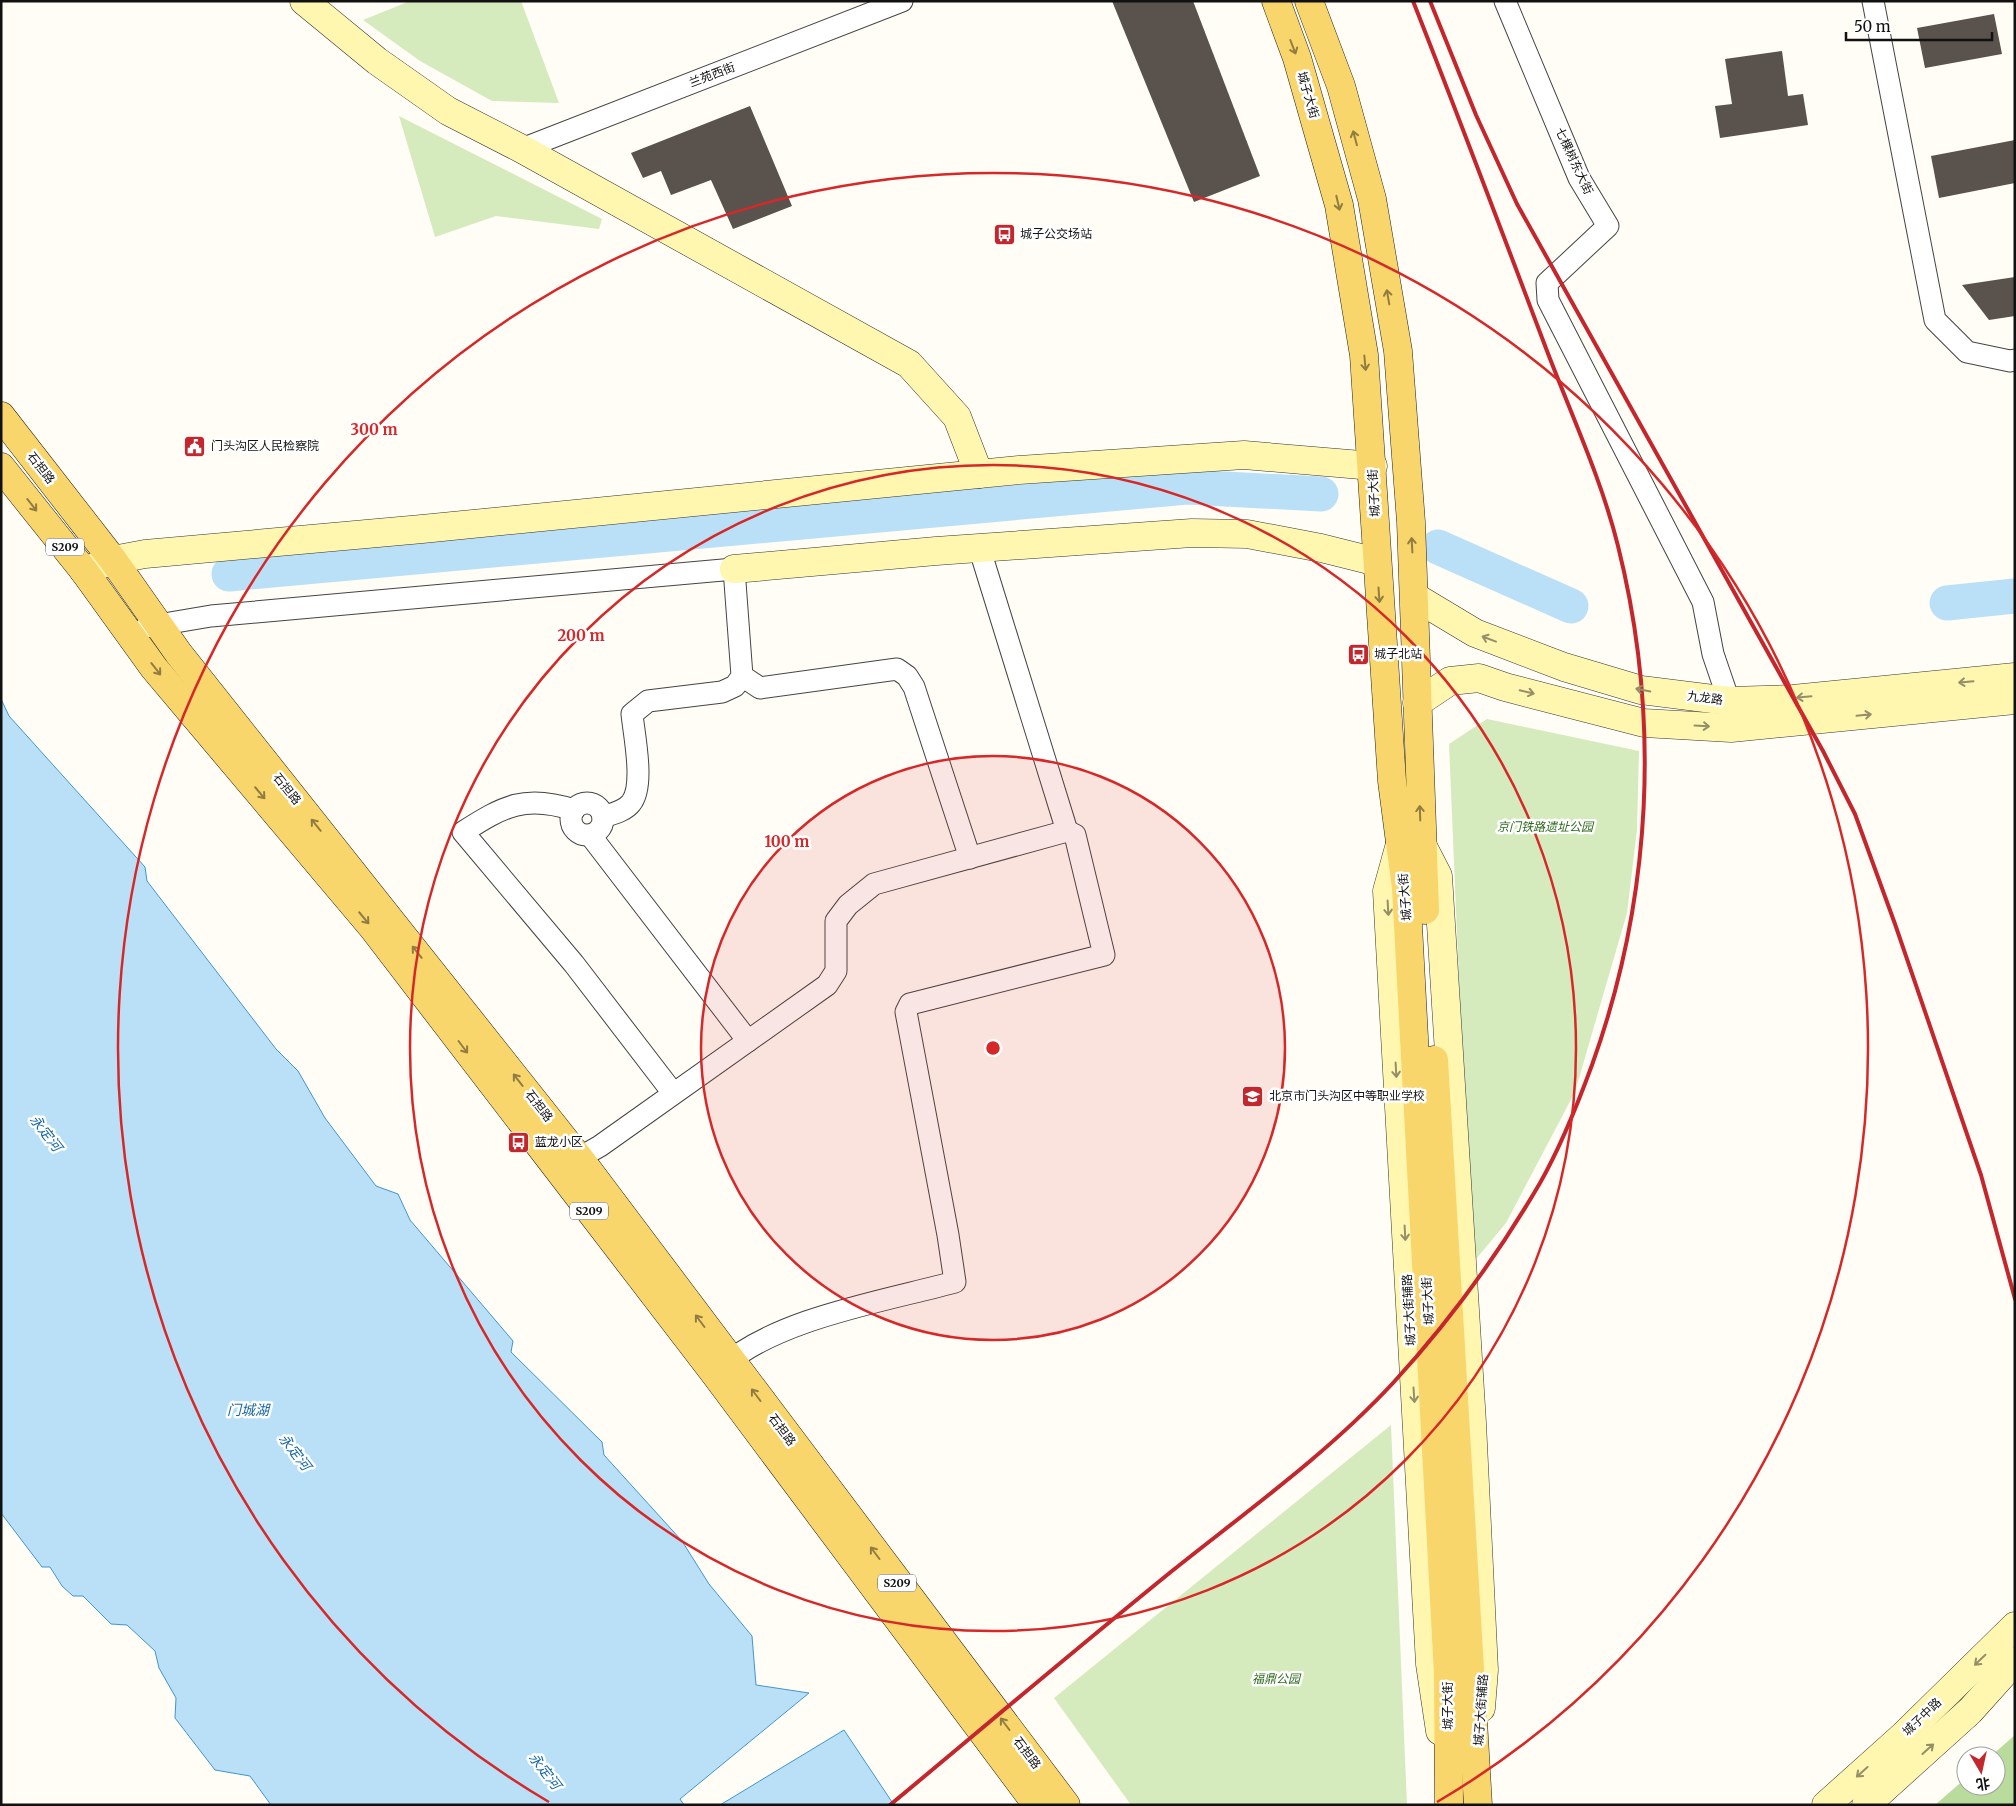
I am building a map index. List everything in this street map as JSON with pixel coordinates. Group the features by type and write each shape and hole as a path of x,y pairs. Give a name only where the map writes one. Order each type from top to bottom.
{"main road":[{"name":"城子大街","path":"1276,1 1297,58 1339,205 1364,355 1373,466 1377,562 1392,781 1411,843 1478,1805"},
{"name":"城子大街","path":"1310,1 1341,86 1372,199 1398,351 1410,512 1417,703 1411,843 1406,888 1447,1645 1449,1805"},
{"name":"石担路","path":"1,416 113,560 158,625 579,1158 722,1367 1037,1805"},
{"name":"石担路","path":"1,466 84,571 154,668 373,928 722,1367 1066,1805"}],"street":[{"path":"304,1 377,61 448,111 522,149 909,364 957,416 979,474"},
{"name":"兰苑西街","path":"522,149 902,1"},
{"name":"七棵树东大街","path":"1505,1 1579,178 1608,226 1547,283 1548,300 1703,602 1713,654 1728,701"},
{"path":"1873,1 1936,320 1967,352 2015,360"},
{"path":"84,571 113,560 145,554 432,528 979,474 1244,455 1373,466"},
{"path":"127,630 211,616 979,547 1192,533 1247,534 1321,548 1377,562"},
{"path":"979,547 1067,831"},
{"path":"603,817 619,812 631,803 638,788 632,714 648,701 722,692 735,686 742,676 734,569"},
{"name":"九龙路","path":"1414,597 1474,633 1564,667 1641,690 1728,701 1793,699 2015,677"},
{"path":"742,676 760,688 897,669 907,676 914,687 970,858"},
{"path":"1417,703 1450,681 1479,678 1505,687 1644,723 1731,728 2015,700"},
{"path":"574,810 534,802 506,806 463,832 574,964 672,1093"},
{"path":"582,804 593,804 601,810 603,817 600,830 590,835 580,833 572,826 574,810 582,804"},
{"path":"579,1158 600,1146 672,1093 827,985 836,971 836,921 848,904 874,884 1067,831 1076,835 1104,955 910,1004 906,1012 948,1235 955,1282 805,1322 750,1347 722,1367"},
{"path":"590,835 748,1041"},
{"name":"城子中路","path":"1826,1805 1903,1736 2015,1626"},
{"path":"1866,1805 1970,1711 2015,1661"}],"green space":[{"path":"410,1 521,1 559,103 492,101 420,61 363,20"},
{"path":"399,116 602,219 599,229 496,216 435,237"},
{"name":"京门铁路遗址公园","path":"1487,719 1639,751 1637,830 1627,913 1575,1092 1506,1223 1471,1265 1449,744"},
{"name":"福鼎公园","path":"1391,1425 1407,1805 1131,1805 1054,1698"},
{"path":"2015,1735 2015,1805 1935,1805 1956,1787 1956,1796 2006,1796 2006,1746 2002,1746"}],"water":[{"name":"门城湖","path":"1,699 9,716 145,867 147,881 276,1049 298,1071 325,1118 376,1186 398,1194 410,1220 513,1341 511,1352 602,1442 604,1455 682,1541 709,1584 752,1636 756,1685 809,1693 680,1799 684,1805 271,1805 250,1776 215,1770 175,1718 176,1698 159,1668 155,1651 127,1625 111,1624 83,1596 73,1596 62,1586 50,1567 42,1567 1,1513"},
{"path":"844,1730 894,1805 720,1805"}],"building":[{"path":"1112,1 1193,1 1260,176 1194,202"},
{"path":"1994,14 2002,54 1925,68 1917,28"},
{"path":"1782,51 1788,96 1803,94 1808,125 1720,138 1715,106 1732,104 1725,59"},
{"path":"750,106 792,206 733,229 711,180 671,195 661,171 643,178 631,153"},
{"path":"2015,140 2015,183 1939,198 1931,156"},
{"path":"2015,277 2015,316 1989,320 1962,285"}],"waterway":[{"path":"229,574 1187,487 1321,494"},
{"path":"1438,547 1571,606"},
{"path":"1947,603 2015,596"}],"railway":[{"path":"890,1805 1136,1600 1314,1458 1368,1409 1414,1360 1490,1262 1548,1169 1562,1140 1592,1065 1612,1002 1627,938 1638,873 1644,807 1641,676 1632,611 1618,546 1594,469 1413,1"},
{"path":"1430,1 1476,115 1517,204 1823,751 1855,814 1895,924 1981,1175 2015,1299"}],"place":[{"name":"城子公交场站","path":"1004,234"},
{"name":"门头沟区人民检察院","path":"195,446"},
{"name":"城子北站","path":"1358,654"},
{"name":"北京市门头沟区中等职业学校","path":"1253,1096"},
{"name":"蓝龙小区","path":"519,1142"}],"water label":[{"name":"永定河","path":"46,1133"},
{"name":"永定河","path":"295,1452"},
{"name":"永定河","path":"545,1771"}]}
